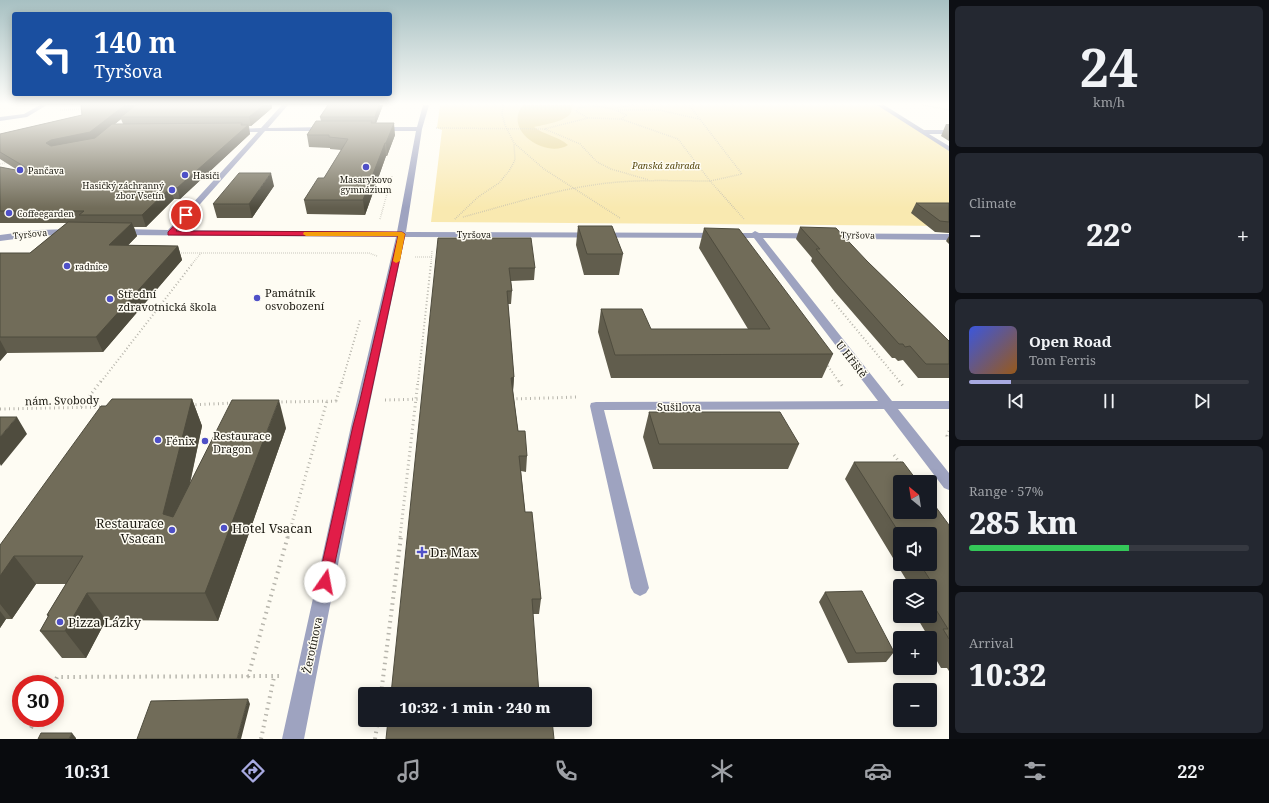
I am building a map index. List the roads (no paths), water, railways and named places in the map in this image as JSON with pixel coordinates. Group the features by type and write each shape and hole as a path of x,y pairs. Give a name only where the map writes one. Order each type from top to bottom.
{"street":[{"path":"170,233 254,139"},
{"name":"Žerotínova","path":"293,739 305,675 358,426 402,234 416,139"},
{"path":"934,139 949,149"},
{"name":"Tyršova","path":"0,238 38,233 80,232"},
{"name":"Tyršova","path":"110,232 755,234 949,237"},
{"name":"U Hřiště","path":"755,234 949,484"},
{"name":"Sušilova","path":"640,588 596,406 949,405"}],"place":[{"name":"Masarykovo gymnázium","path":"366,167"},
{"name":"Pančava","path":"20,170"},
{"name":"Hasiči","path":"185,175"},
{"name":"Hasičký záchranný zbor Vsetín","path":"172,190"},
{"name":"Coffeegarden","path":"9,213"},
{"name":"radnice","path":"67,266"},
{"name":"Památník osvobození","path":"257,298"},
{"name":"Střední zdravotnická škola","path":"110,299"},
{"name":"Fénix","path":"158,440"},
{"name":"Restaurace Dragon","path":"205,441"},
{"name":"Hotel Vsacan","path":"224,528"},
{"name":"Restaurace Vsacan","path":"172,530"},
{"name":"Dr. Max","path":"422,552"},
{"name":"Pizza Lázky","path":"60,622"}],"park label":[{"name":"Panská zahrada","path":"666,165"}]}
